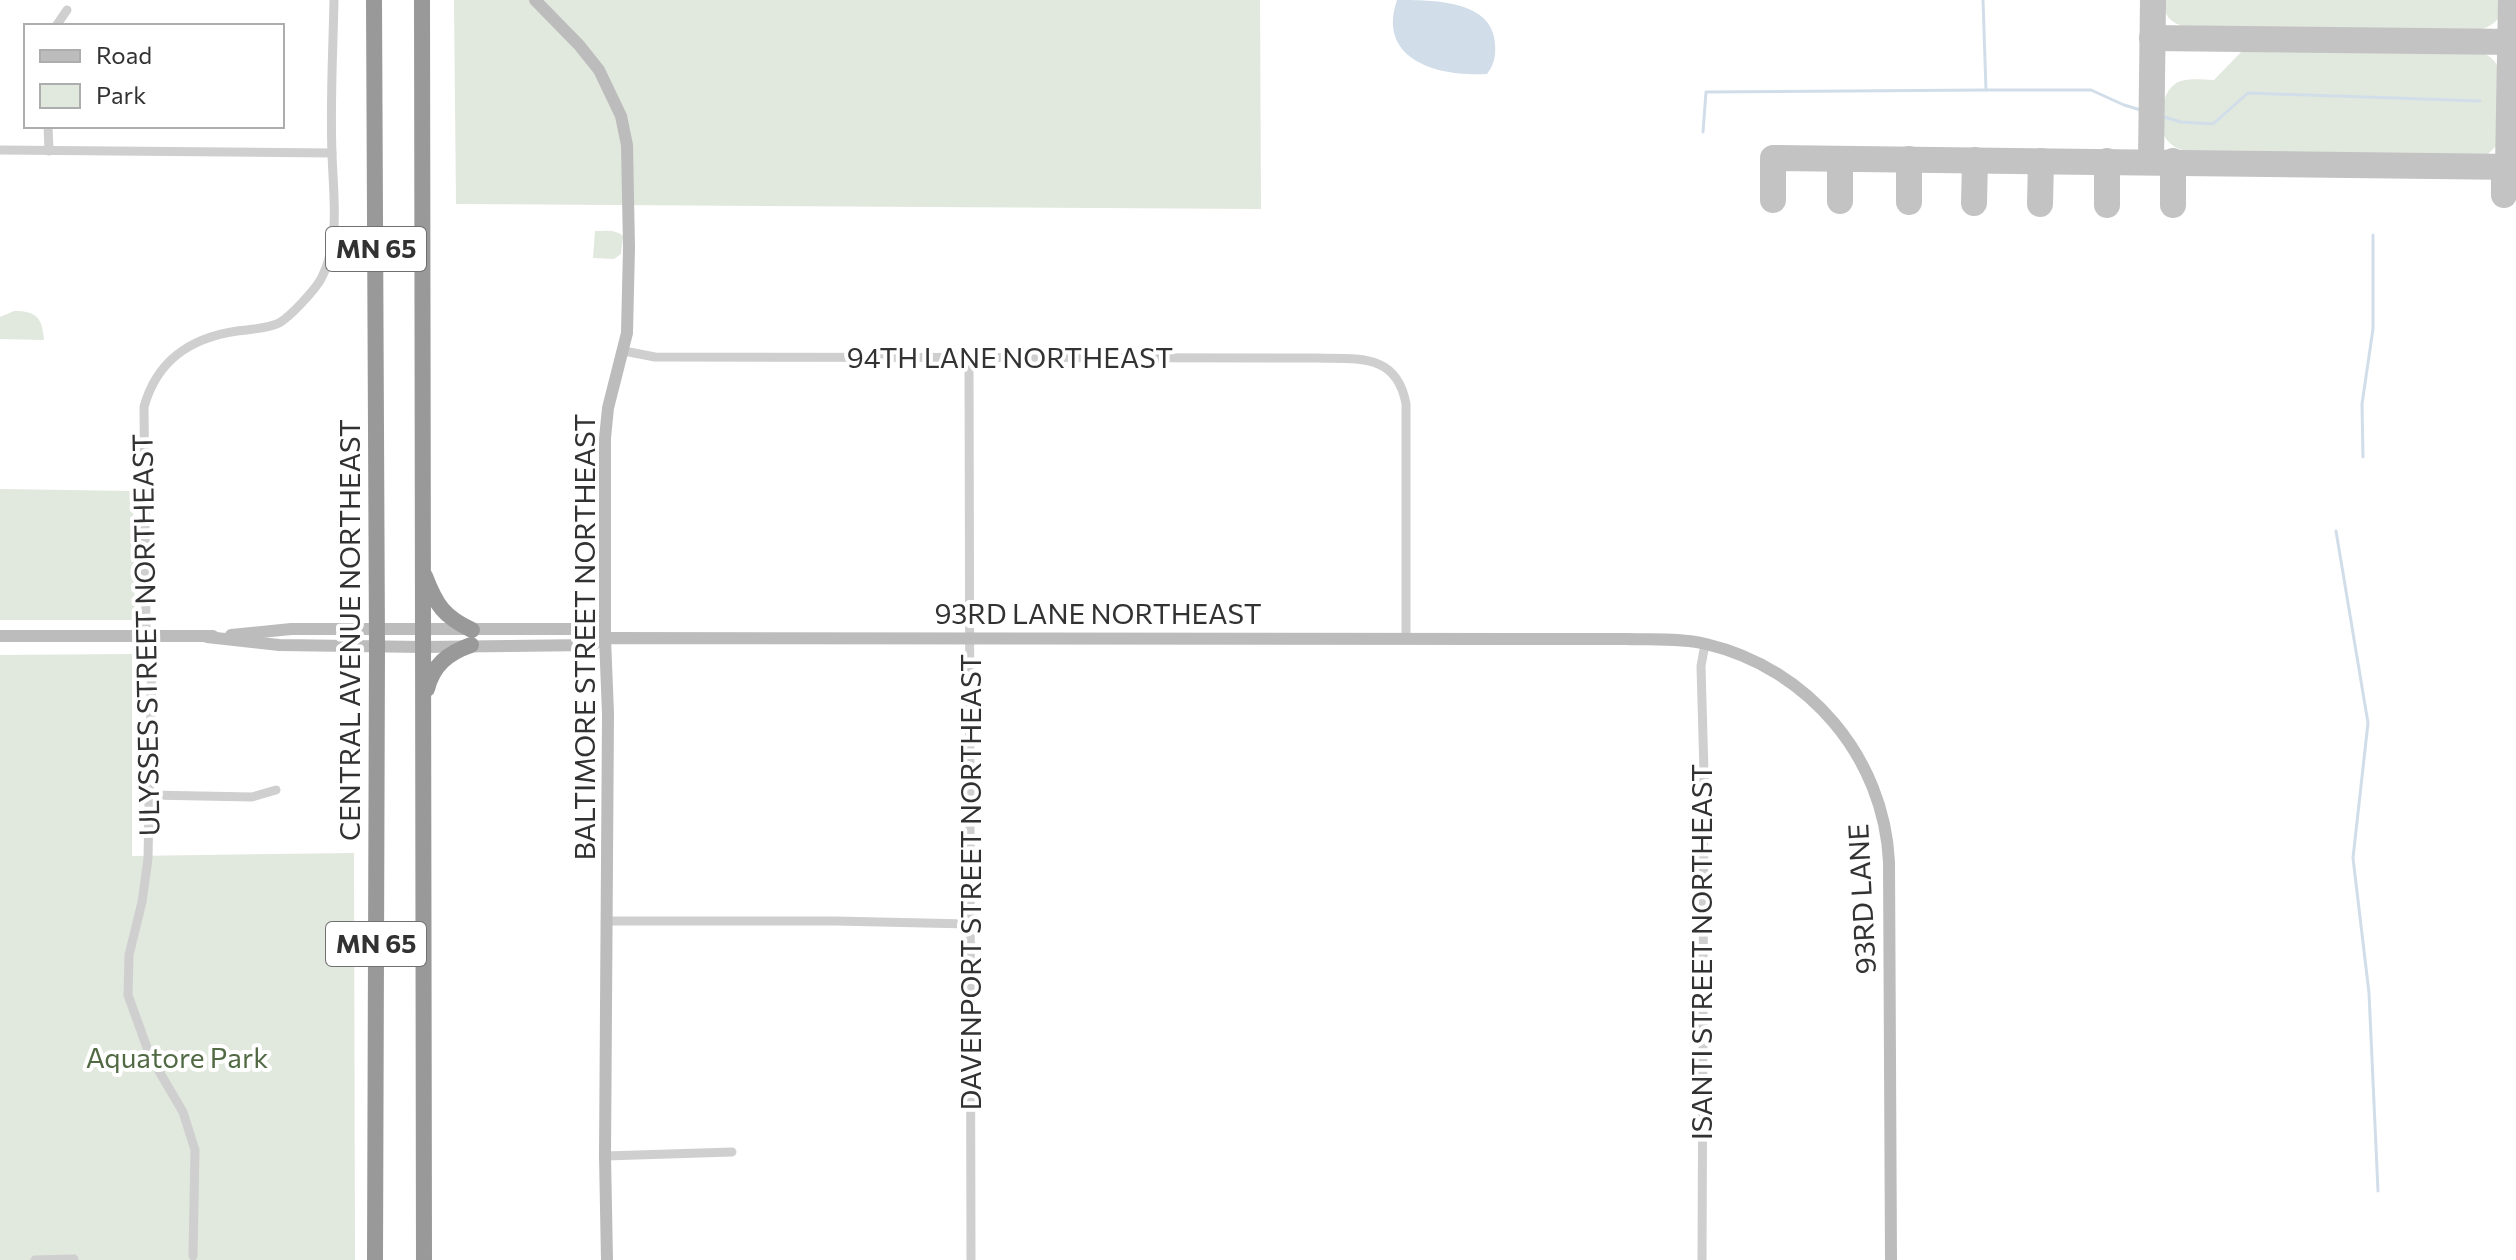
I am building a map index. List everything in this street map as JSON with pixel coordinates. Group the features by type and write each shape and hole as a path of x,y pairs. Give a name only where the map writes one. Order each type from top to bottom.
{"highway":[{"name":"CENTRAL AVENUE NORTHEAST","path":"374,0 377,647 375,1260"},
{"name":"MN 65","path":"422,0 424,1256"},
{"path":"423,571 450,620 472,638 442,659 429,679 423,707"}],"street":[{"name":"ULYSSES STREET NORTHEAST","path":"193,1256 195,1150 183,1112 150,1056 128,995 129,955 142,902 148,859 151,637 146,626 144,407 163,368 180,351 215,335 276,324 286,318 321,278 333,240 334,0"},
{"name":"BALTIMORE STREET NORTHEAST","path":"535,0 599,70 625,129 629,161 628,312 624,351 611,394 605,430 607,1260"},
{"path":"57,24 67,10"},
{"path":"48,128 49,151"},
{"path":"0,150 332,153"},
{"name":"94TH LANE NORTHEAST","path":"624,351 655,357 1371,361 1400,381 1406,404 1406,639"},
{"name":"DAVENPORT STREET NORTHEAST","path":"969,359 971,1260"},
{"name":"93RD LANE NORTHEAST","path":"207,637 291,629 423,628 472,638"},
{"name":"93RD LANE NORTHEAST","path":"207,637 279,645 377,647 423,647 472,638 592,629 605,638 1590,639"},
{"path":"0,636 207,637"},
{"name":"93RD LANE","path":"1590,639 1674,640 1705,644 1740,654 1802,690 1822,707 1857,754 1883,813 1889,862 1891,1260"},
{"name":"ISANTI STREET NORTHEAST","path":"1702,1260 1704,772 1701,666 1705,644"},
{"path":"149,795 252,797 276,790"},
{"path":"608,921 969,924"},
{"path":"605,1156 732,1152"},
{"path":"35,1260 74,1259"}],"green space":[{"path":"454,0 1260,0 1261,209 456,204"},
{"path":"2164,0 2503,0 2496,21 2475,31 2183,26 2168,17"},
{"path":"2245,48 2473,51 2485,54 2495,62 2500,78 2498,144 2488,154 2476,156 2188,152 2173,146 2165,137 2161,121 2164,100 2171,88 2184,80 2214,80"},
{"path":"595,231 613,231 623,236 621,254 614,259 593,258"},
{"path":"14,311 28,312 37,317 44,340 0,339 0,317"},
{"path":"0,489 133,491 135,620 0,620"},
{"name":"Aquatore Park","path":"132,654 132,856 354,853 355,1260 0,1260 0,655"}],"shaded area":[{"path":"1397,0 1443,2 1473,11 1484,19 1492,29 1495,44 1494,60 1487,74 1450,72 1416,61 1404,51 1396,38 1393,21"}],"waterway":[{"path":"1983,0 1986,90 2091,90 2124,105 2181,122 2213,124 2248,93 2480,101"},
{"path":"1703,132 1706,92 1986,90"},
{"path":"2363,457 2362,404 2373,329 2373,235"},
{"path":"2336,531 2368,723 2353,858 2369,993 2378,1191"}],"taxiway":[{"path":"2151,161 2153,0"},
{"path":"2508,167 2511,0"},
{"path":"2152,38 2516,42"},
{"path":"1773,200 1773,158 2516,167"},
{"path":"1840,159 1840,201"},
{"path":"1909,159 1909,202"},
{"path":"1974,203 1975,160"},
{"path":"2040,204 2041,161"},
{"path":"2107,161 2107,205"},
{"path":"2173,161 2173,205"},
{"path":"2504,167 2504,195"}]}
